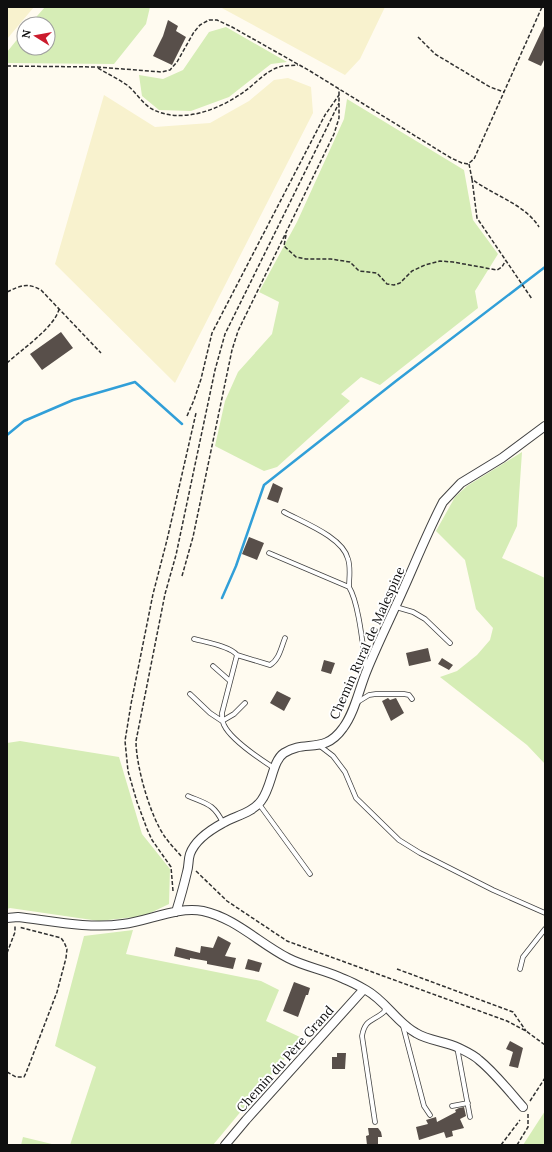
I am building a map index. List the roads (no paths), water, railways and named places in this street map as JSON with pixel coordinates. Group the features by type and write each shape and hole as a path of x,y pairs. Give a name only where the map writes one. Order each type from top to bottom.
{"street":[{"name":"Chemin Rural de Malespine","path":"176,912 188,870 190,852 194,846 202,838 223,823 259,804 266,794 271,782 274,768 278,759 283,753 290,749 327,743 339,734 350,716 366,671 437,514 448,496 461,483 502,458 545,426"},
{"path":"7,918 18,917 86,925 122,925 144,921 176,912 192,910 203,911 226,919 288,958 344,978 379,998 403,1024 419,1035 457,1047 479,1060 524,1108"},
{"name":"Chemin du Père Grand","path":"225,1145 364,989"}],"lane":[{"path":"284,512 331,537 342,547 348,557 349,587 356,603 366,671"},
{"path":"269,553 349,587"},
{"path":"396,607 413,612 425,619 450,643"},
{"path":"194,638 228,649 237,655 270,665 277,659 285,638"},
{"path":"222,721 222,713 237,655"},
{"path":"213,666 230,681"},
{"path":"190,694 210,713 222,721 230,735 261,760 274,768"},
{"path":"354,704 369,695 376,694 404,694 408,695 412,699"},
{"path":"222,721 234,714 245,702"},
{"path":"320,745 333,756 345,772 356,798 399,840 420,853 487,887 545,913"},
{"path":"188,796 209,804 216,810 223,823"},
{"path":"259,804 310,874"},
{"path":"520,969 523,958 545,929"},
{"path":"375,1122 362,1036 363,1028 367,1023 384,1012 386,1005"},
{"path":"403,1024 424,1106 430,1116"},
{"path":"457,1047 470,1116"},
{"path":"452,1106 468,1103"}],"waterway":[{"path":"222,598 236,566 264,485 396,381 545,267"},
{"path":"7,435 24,421 73,400 135,382 182,424"}]}
